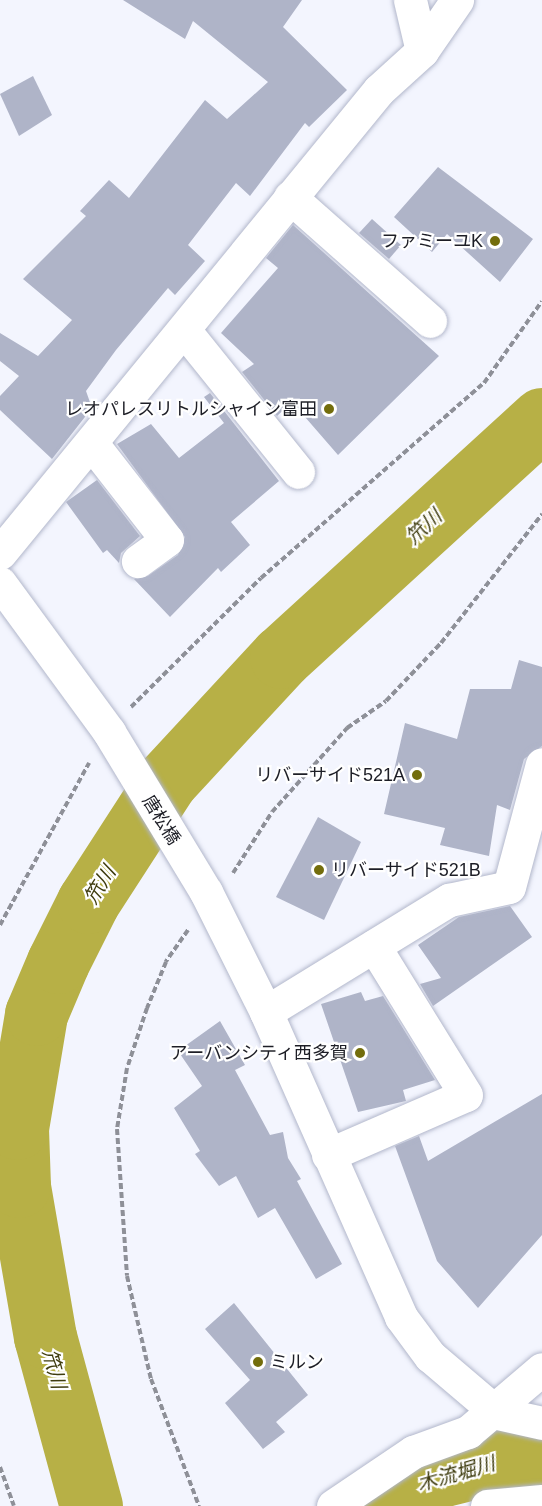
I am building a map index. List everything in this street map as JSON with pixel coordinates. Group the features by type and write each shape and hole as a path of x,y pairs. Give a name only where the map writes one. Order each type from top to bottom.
{"street":[{"path":"410,0 423,51"},
{"path":"0,553 93,445 290,197 379,90 423,51 456,0"},
{"path":"290,197 430,321"},
{"path":"184,330 298,472"},
{"path":"93,445 167,540 138,561"},
{"name":"唐松橋","path":"0,583 112,740 206,892 266,1012 401,1317 430,1356 497,1413"},
{"path":"266,1012 449,900 509,887 542,764"},
{"path":"328,1155 466,1095 374,946"},
{"path":"333,1506 413,1452 468,1432 497,1413 542,1369"},
{"path":"497,1413 542,1423"},
{"path":"487,1506 542,1501"}],"path":[{"path":"0,925 56,816 112,740 261,578 484,383 542,301"},
{"path":"0,1467 14,1506"}],"building":[{"path":"123,0 302,0 283,27 347,90 309,127 305,123 250,196 236,183 188,245 205,261 175,295 168,288 116,350 86,391 92,408 52,459 0,410 0,396 19,376 0,361 0,333 38,356 72,320 23,279 86,216 80,211 109,180 129,198 205,100 227,119 268,82 193,21 185,39"},
{"path":"33,76 52,115 19,136 0,94"},
{"path":"438,167 533,239 500,282 447,234 432,252 394,217"},
{"path":"372,219 401,245 389,259 359,233"},
{"path":"293,225 439,356 338,455 292,402 277,416 242,372 254,364 221,333 278,268 266,258"},
{"path":"210,393 279,481 231,522 250,545 221,572 218,568 170,617 134,579 148,576 178,555 185,537 117,444 151,424 179,458 224,423 204,397"},
{"path":"97,480 140,536 121,553 119,563 107,550 103,553 66,502"},
{"path":"519,660 542,667 542,746 524,759 510,810 497,805 489,856 440,845 445,828 384,814 405,723 457,739 470,689 511,689"},
{"name":"リバーサイド521B","path":"318,817 361,842 324,920 276,897"},
{"path":"510,906 532,937 433,1006 420,984 441,978 418,945 459,917"},
{"name":"アーバンシティ西多賀","path":"361,992 365,1001 383,996 435,1080 403,1090 406,1101 358,1112 321,1004"},
{"path":"220,1021 245,1065 235,1070 270,1135 283,1132 288,1158 301,1179 297,1181 342,1264 316,1279 275,1208 258,1218 236,1176 219,1186 195,1154 200,1151 174,1108 202,1086 178,1051"},
{"path":"542,1094 542,1235 478,1308 437,1261 395,1146 419,1136 428,1161"},
{"name":"ミルン","path":"234,1303 308,1395 276,1422 285,1432 263,1449 225,1403 250,1380 205,1329"}],"waterway":[{"name":"笊川","path":"91,1506 45,1337 19,1186 17,1128 36,1014 58,962 88,902 167,780 281,657 542,419"},
{"path":"0,1115 17,1128"},
{"name":"木流堀川","path":"375,1506 440,1476 505,1460 542,1461"}],"place":[{"name":"ファミーユK","path":"495,241"},
{"name":"レオパレスリトルシャイン富田","path":"329,409"},
{"name":"リバーサイド521A","path":"417,775"},
{"name":"リバーサイド521B","path":"319,870"},
{"name":"アーバンシティ西多賀","path":"360,1053"},
{"name":"ミルン","path":"258,1362"}]}
